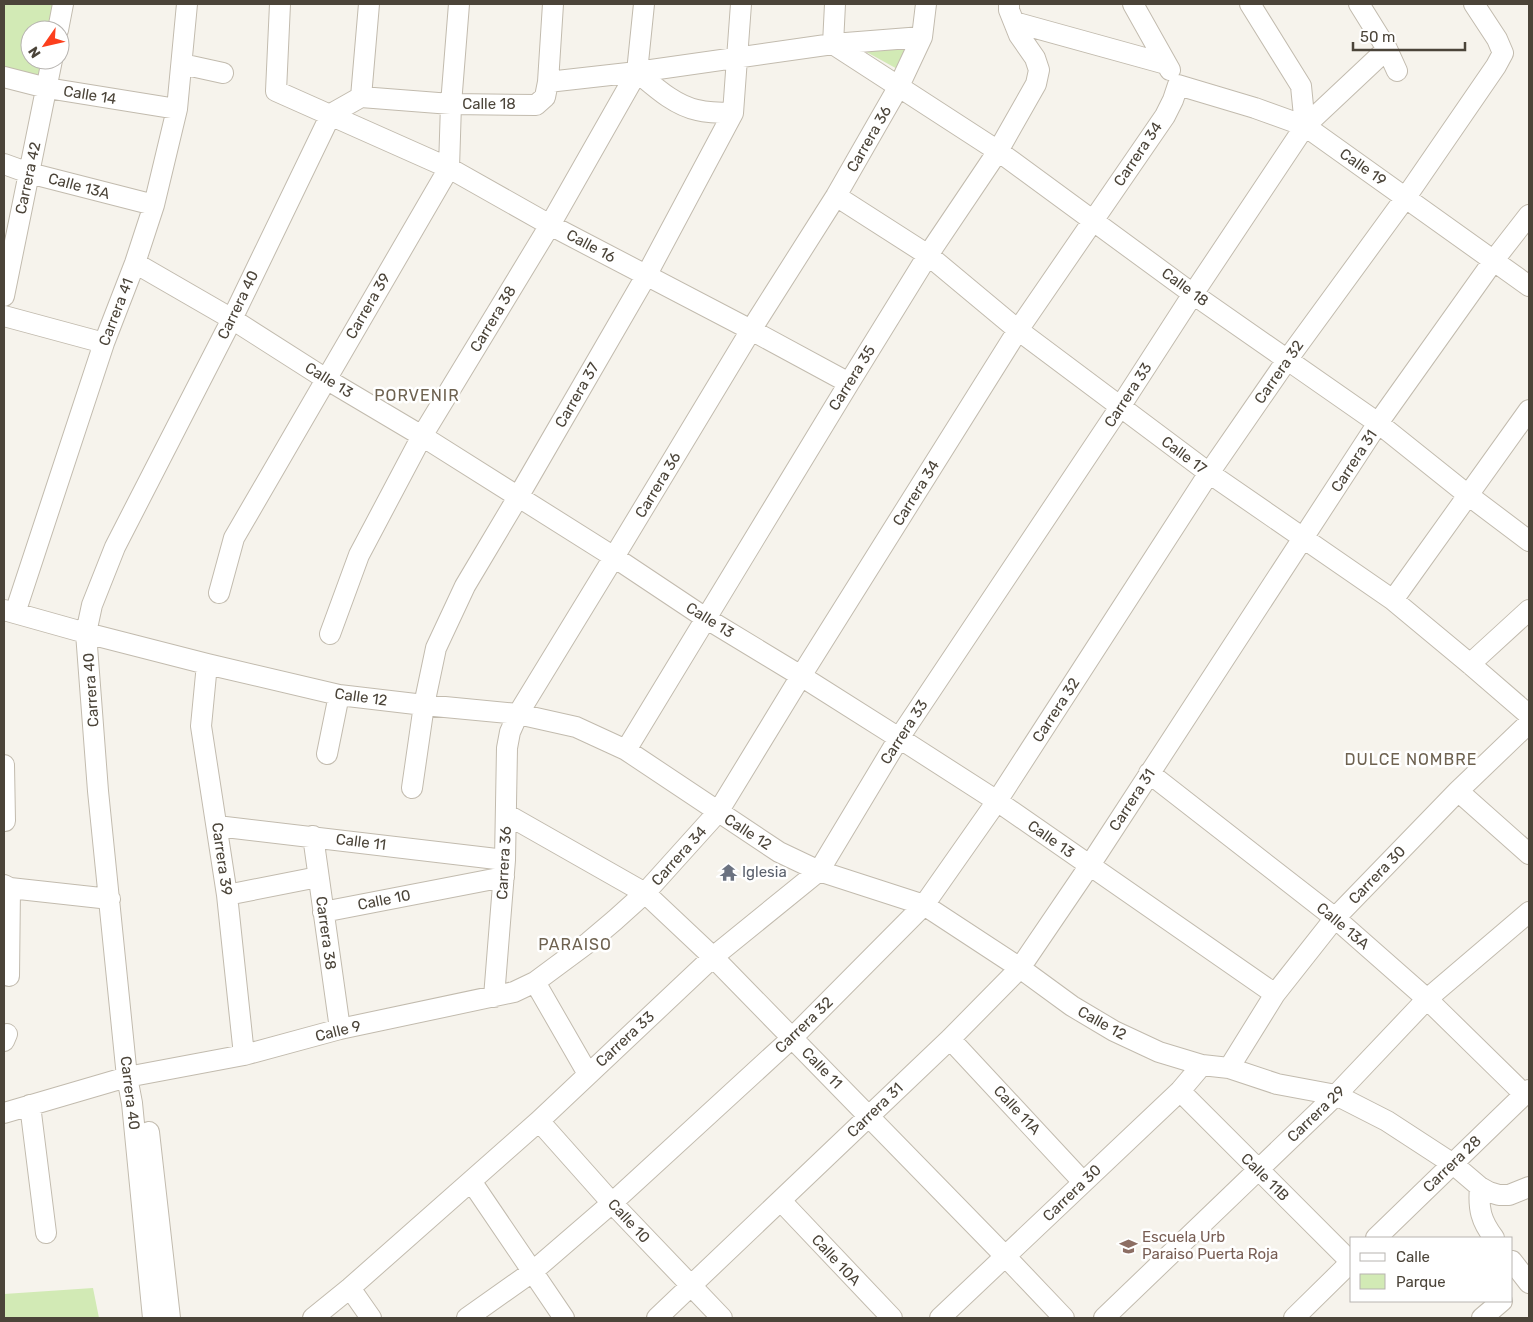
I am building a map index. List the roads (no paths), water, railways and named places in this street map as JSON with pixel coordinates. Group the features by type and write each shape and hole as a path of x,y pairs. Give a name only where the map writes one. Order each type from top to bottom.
{"street":[{"path":"60,20 62,4"},
{"name":"Carrera 41","path":"9,612 104,343 135,263 154,205 177,109 187,4"},
{"name":"Calle 16","path":"280,4 276,91 448,168 550,225 849,383"},
{"path":"331,114 361,97 369,4"},
{"name":"Carrera 39","path":"218,593 234,538 448,168 459,4"},
{"path":"553,4 548,82 638,72 833,44 922,37"},
{"name":"Carrera 38","path":"330,634 359,555 422,436 550,225 638,72 644,4"},
{"name":"Carrera 37","path":"412,788 424,705 436,648 465,586 646,276 733,113 741,4"},
{"path":"833,44 835,4"},
{"name":"Carrera 36","path":"494,997 504,868 507,748 510,732 518,714 751,330 836,196 899,86 922,37 926,4"},
{"path":"1133,4 1178,85"},
{"path":"1250,4 1301,86 1305,126"},
{"path":"1359,4 1387,49 1397,71"},
{"name":"Carrera 32","path":"466,1318 532,1272 612,1203 792,1038 924,905 997,801 1209,473 1287,360 1406,198 1496,66 1503,53 1497,39 1474,4"},
{"path":"1011,13 1166,64"},
{"name":"Carrera 35","path":"626,750 849,383 928,256 998,151 1036,84 1039,70 1035,58 1019,35 1011,13"},
{"name":"Calle 18","path":"833,44 998,151 1193,294 1378,424 1529,540"},
{"name":"Carrera 33","path":"313,1318 350,1288 539,1120 713,957 819,871 898,738 1120,407 1305,126 1387,49"},
{"path":"182,64 224,74"},
{"name":"Carrera 42","path":"4,296 50,70"},
{"path":"638,72 658,89 683,105 695,110 712,113 733,113"},
{"name":"Calle 14","path":"4,77 47,88 177,109"},
{"name":"Calle 18","path":"361,97 451,104 536,105 545,97 548,82"},
{"name":"Calle 19","path":"1178,85 1255,108 1305,126 1529,286"},
{"name":"Carrera 34","path":"645,893 718,812 1018,330 1165,116 1178,85"},
{"name":"Carrera 40","path":"170,1318 153,1234 132,1103 134,1076 110,899 98,792 86,633 92,605 115,547 232,319 331,114"},
{"name":"Calle 13A","path":"4,164 29,173 154,205"},
{"name":"Calle 17","path":"836,196 928,256 1018,330 1209,473 1393,600 1529,715"},
{"name":"Carrera 31","path":"657,1318 950,1039 1020,968 1090,866 1378,424 1494,260 1529,215"},
{"name":"Calle 13","path":"135,263 232,319 326,379 422,436 997,801 1275,994"},
{"path":"4,316 104,343"},
{"path":"1393,600 1529,410"},
{"path":"1470,664 1529,610"},
{"name":"Calle 12","path":"9,612 207,664 339,695 518,714 576,727 626,750 780,852 819,871 924,905 1020,968 1072,1006 1114,1031 1159,1052 1202,1065 1229,1068 1277,1084 1336,1095 1387,1121 1453,1164 1480,1187"},
{"name":"Carrera 39","path":"207,664 201,726 227,895 244,1055"},
{"path":"327,754 339,695"},
{"name":"Carrera 30","path":"1229,1068 1275,994 1335,918 1458,791 1529,723"},
{"path":"4,765 5,821"},
{"name":"Calle 13A","path":"1149,774 1335,918 1428,1000 1527,1092"},
{"path":"1458,791 1529,854"},
{"name":"Calle 11","path":"506,814 645,893 713,957 1006,1256 1064,1318"},
{"name":"Calle 11","path":"217,826 313,836 504,868"},
{"name":"Carrera 38","path":"313,836 340,1029"},
{"name":"Calle 10","path":"323,912 504,868"},
{"path":"227,895 318,877"},
{"path":"9,976 7,886 110,899"},
{"name":"Calle 9","path":"4,1113 134,1076 244,1055 340,1029 514,992 535,982 589,942 645,893"},
{"name":"Carrera 29","path":"1104,1318 1336,1095 1428,1000 1529,912"},
{"path":"535,982 588,1074"},
{"name":"Calle 11A","path":"950,1039 1084,1182"},
{"name":"Carrera 30","path":"940,1318 1180,1091 1202,1065"},
{"name":"Calle 11B","path":"1180,1091 1350,1261"},
{"name":"Carrera 28","path":"1377,1237 1527,1092"},
{"path":"30,1105 46,1234"},
{"name":"Calle 10","path":"539,1120 612,1203 722,1318"},
{"path":"471,1181 564,1318"},
{"path":"1493,1237 1483,1221 1479,1204 1480,1187 1499,1195 1509,1195 1529,1187"},
{"name":"Calle 10A","path":"781,1201 892,1318"},
{"name":"Carrera 40","path":"153,1234 153,1318"},
{"path":"1513,1262 1523,1285"},
{"path":"1294,1318 1350,1263"},
{"path":"350,1288 371,1318"},
{"path":"1482,1318 1501,1302"}],"place":[{"name":"Iglesia","path":"728,872"},
{"name":"Escuela Urb Paraiso Puerta Roja","path":"1128,1246"}],"district":[{"name":"PORVENIR","path":"417,395"},
{"name":"DULCE NOMBRE","path":"1411,759"},
{"name":"PARAISO","path":"575,944"}]}
